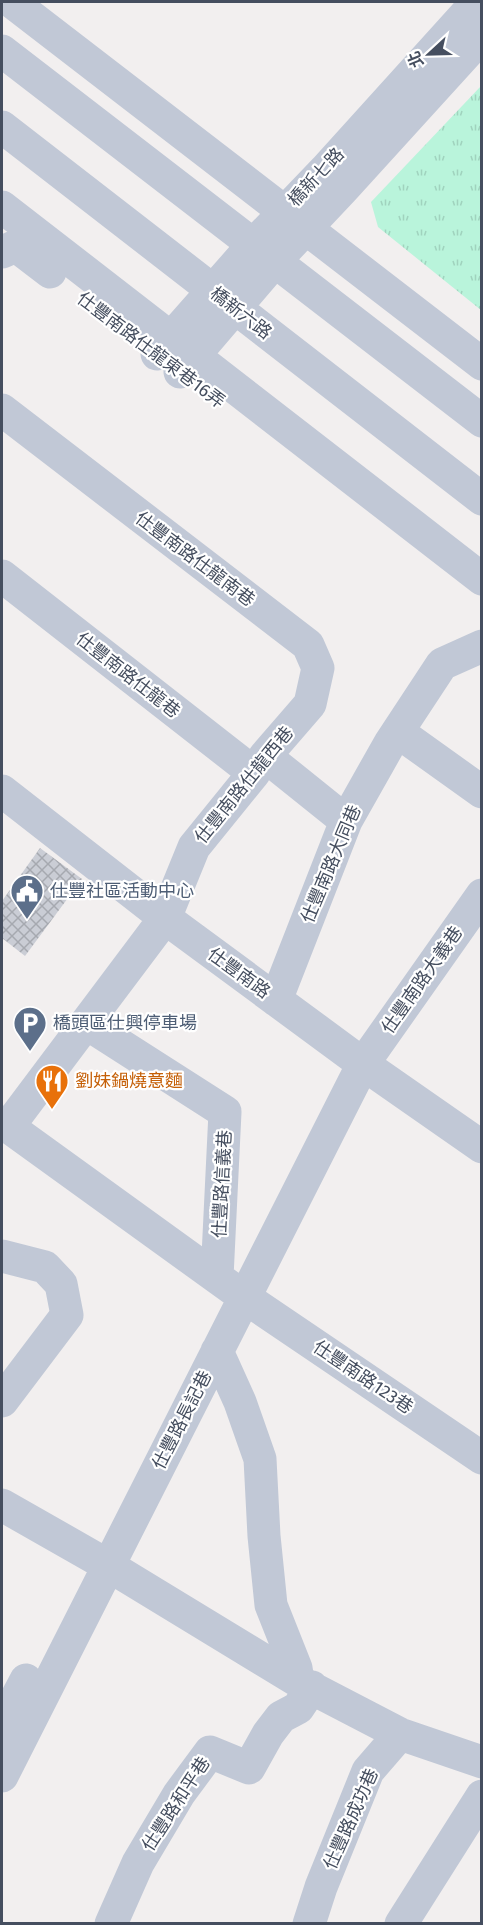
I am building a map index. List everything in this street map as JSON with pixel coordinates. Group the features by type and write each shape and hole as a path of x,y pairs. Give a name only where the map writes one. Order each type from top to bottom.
{"street":[{"path":"12,2 482,364"},
{"name":"橋新七路","path":"295,220 324,170 477,2"},
{"name":"橋新七路","path":"175,355 295,220 351,181 482,36"},
{"path":"2,51 482,421"},
{"name":"橋新六路","path":"2,127 482,499"},
{"path":"2,207 175,355"},
{"name":"仕豐南路仕龍東巷16弄","path":"2,252 16,246 175,355 280,448 303,441 482,579"},
{"name":"仕豐南路仕龍南巷","path":"2,410 308,645"},
{"name":"仕豐南路仕龍巷","path":"2,576 259,765 346,821"},
{"name":"仕豐南路仕龍西巷","path":"5,1125 165,918 194,847 310,704 318,668 308,645"},
{"name":"仕豐南路大同巷","path":"276,1000 346,821 398,732 442,664 482,646"},
{"path":"398,732 482,792"},
{"name":"仕豐南路","path":"2,791 165,918 363,1064 482,1147"},
{"name":"仕豐南路大義巷","path":"363,1064 482,895"},
{"name":"仕豐路信義巷","path":"86,1023 225,1112 217,1277"},
{"name":"仕豐路長記巷","path":"2,1776 363,1064"},
{"path":"5,1125 244,1297"},
{"path":"2,1256 45,1267 61,1284 67,1315 2,1401"},
{"name":"仕豐南路123巷","path":"244,1297 482,1458"},
{"path":"217,1351 240,1402 260,1459 271,1605 296,1668 305,1684"},
{"path":"2,1505 109,1566 305,1684 400,1734 482,1762"},
{"path":"2,1725 28,1677 47,1688"},
{"name":"仕豐路和平巷","path":"111,1923 138,1863 180,1794 210,1752 249,1768 267,1734 281,1717 298,1708 305,1684"},
{"name":"仕豐路成功巷","path":"309,1923 321,1887 368,1771 400,1734"},
{"path":"401,1923 482,1796"}],"green space":[{"path":"481,86 481,310 378,227 371,202"}],"building":[{"name":"仕豐社區活動中心","path":"40,848 82,879 25,956 2,938 2,901"}],"place":[{"name":"仕豐社區活動中心","path":"27,920"},
{"name":"橋頭區仕興停車場","path":"30,1052"},
{"name":"劉妹鍋燒意麵","path":"52,1110"}]}
